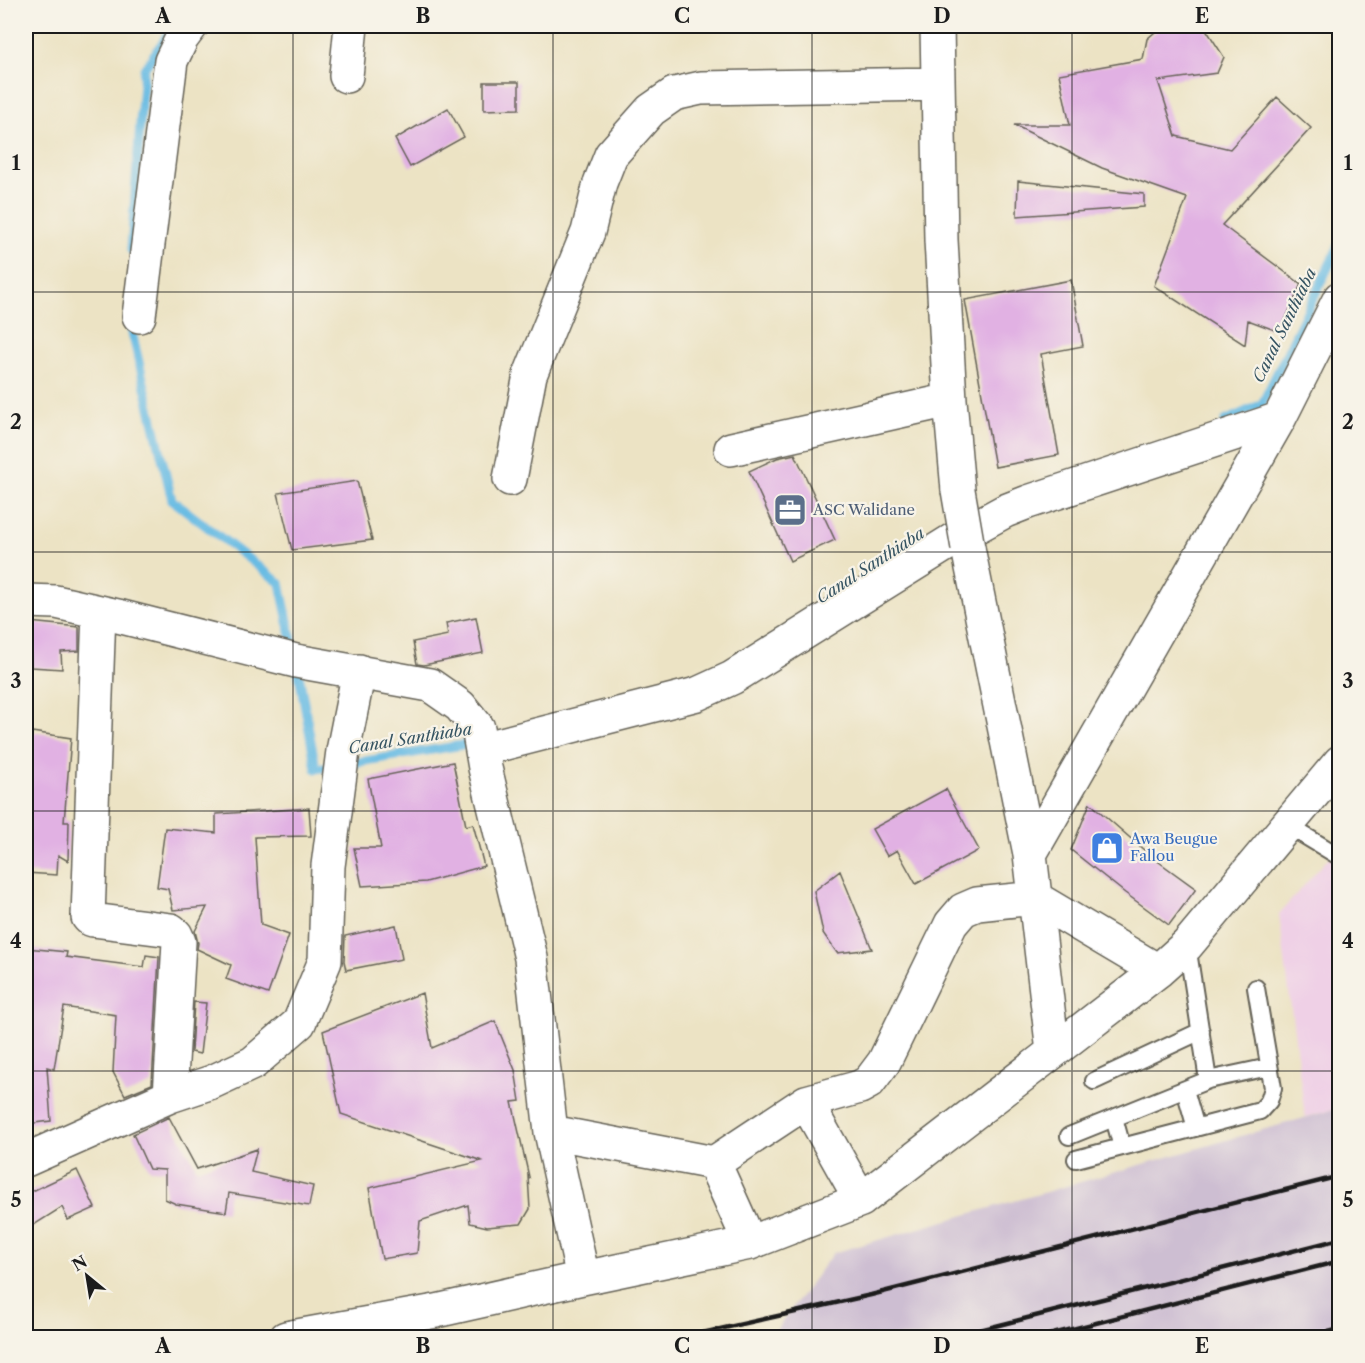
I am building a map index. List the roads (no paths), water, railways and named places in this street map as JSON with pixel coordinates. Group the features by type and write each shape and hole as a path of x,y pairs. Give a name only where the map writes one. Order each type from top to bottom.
{"street":[{"path":"139,316 171,60 191,26"},
{"path":"346,76 351,26"},
{"path":"936,26 940,240 958,490 1030,854 1053,1052"},
{"path":"510,479 530,375 588,232 604,173 611,155 651,110 674,94 701,88 938,84"},
{"path":"1030,854 1279,419 1340,298"},
{"path":"731,449 950,400"},
{"path":"482,749 697,694 732,678 961,535 1005,511 1279,419"},
{"path":"26,601 56,602 296,661 430,685 460,706 478,728 531,958 551,1132 583,1278"},
{"path":"99,612 88,916 93,920 171,930 179,942 170,1096"},
{"path":"26,1160 170,1096 212,1082 253,1063 299,1023 325,961 329,854 343,751 359,671"},
{"path":"286,1338 436,1311 750,1244 861,1200 1158,972 1187,945 1340,762"},
{"path":"551,1132 714,1163 806,1102 860,1087 869,1082 884,1062 951,924 963,910 977,904 1035,898 1158,972"},
{"path":"806,1102 861,1200"},
{"path":"714,1163 750,1244"}],"lane":[{"path":"1287,825 1340,857"},
{"path":"1187,945 1208,1080"},
{"path":"1076,1159 1260,1111 1269,1101 1273,1088 1256,988"},
{"path":"1094,1080 1201,1032"},
{"path":"1070,1136 1208,1080 1269,1067"},
{"path":"1185,1090 1196,1128"},
{"path":"1114,1118 1122,1147"}],"waterway":[{"path":"131,250 144,69 166,37"},
{"name":"Canal Santhiaba","path":"1225,421 1262,404 1340,243"},
{"path":"129,320 172,500 280,583 295,655"},
{"name":"Canal Santhiaba","path":"298,669 316,769 475,743"}],"railway":[{"path":"680,1338 871,1295 1340,1176"},
{"path":"948,1338 1340,1239"},
{"path":"1037,1338 1340,1261"},
{"path":"1305,1338 1340,1329"}],"place":[{"name":"ASC Walidane","path":"790,510"},
{"name":"Awa Beugue Fallou","path":"1107,848"}]}
